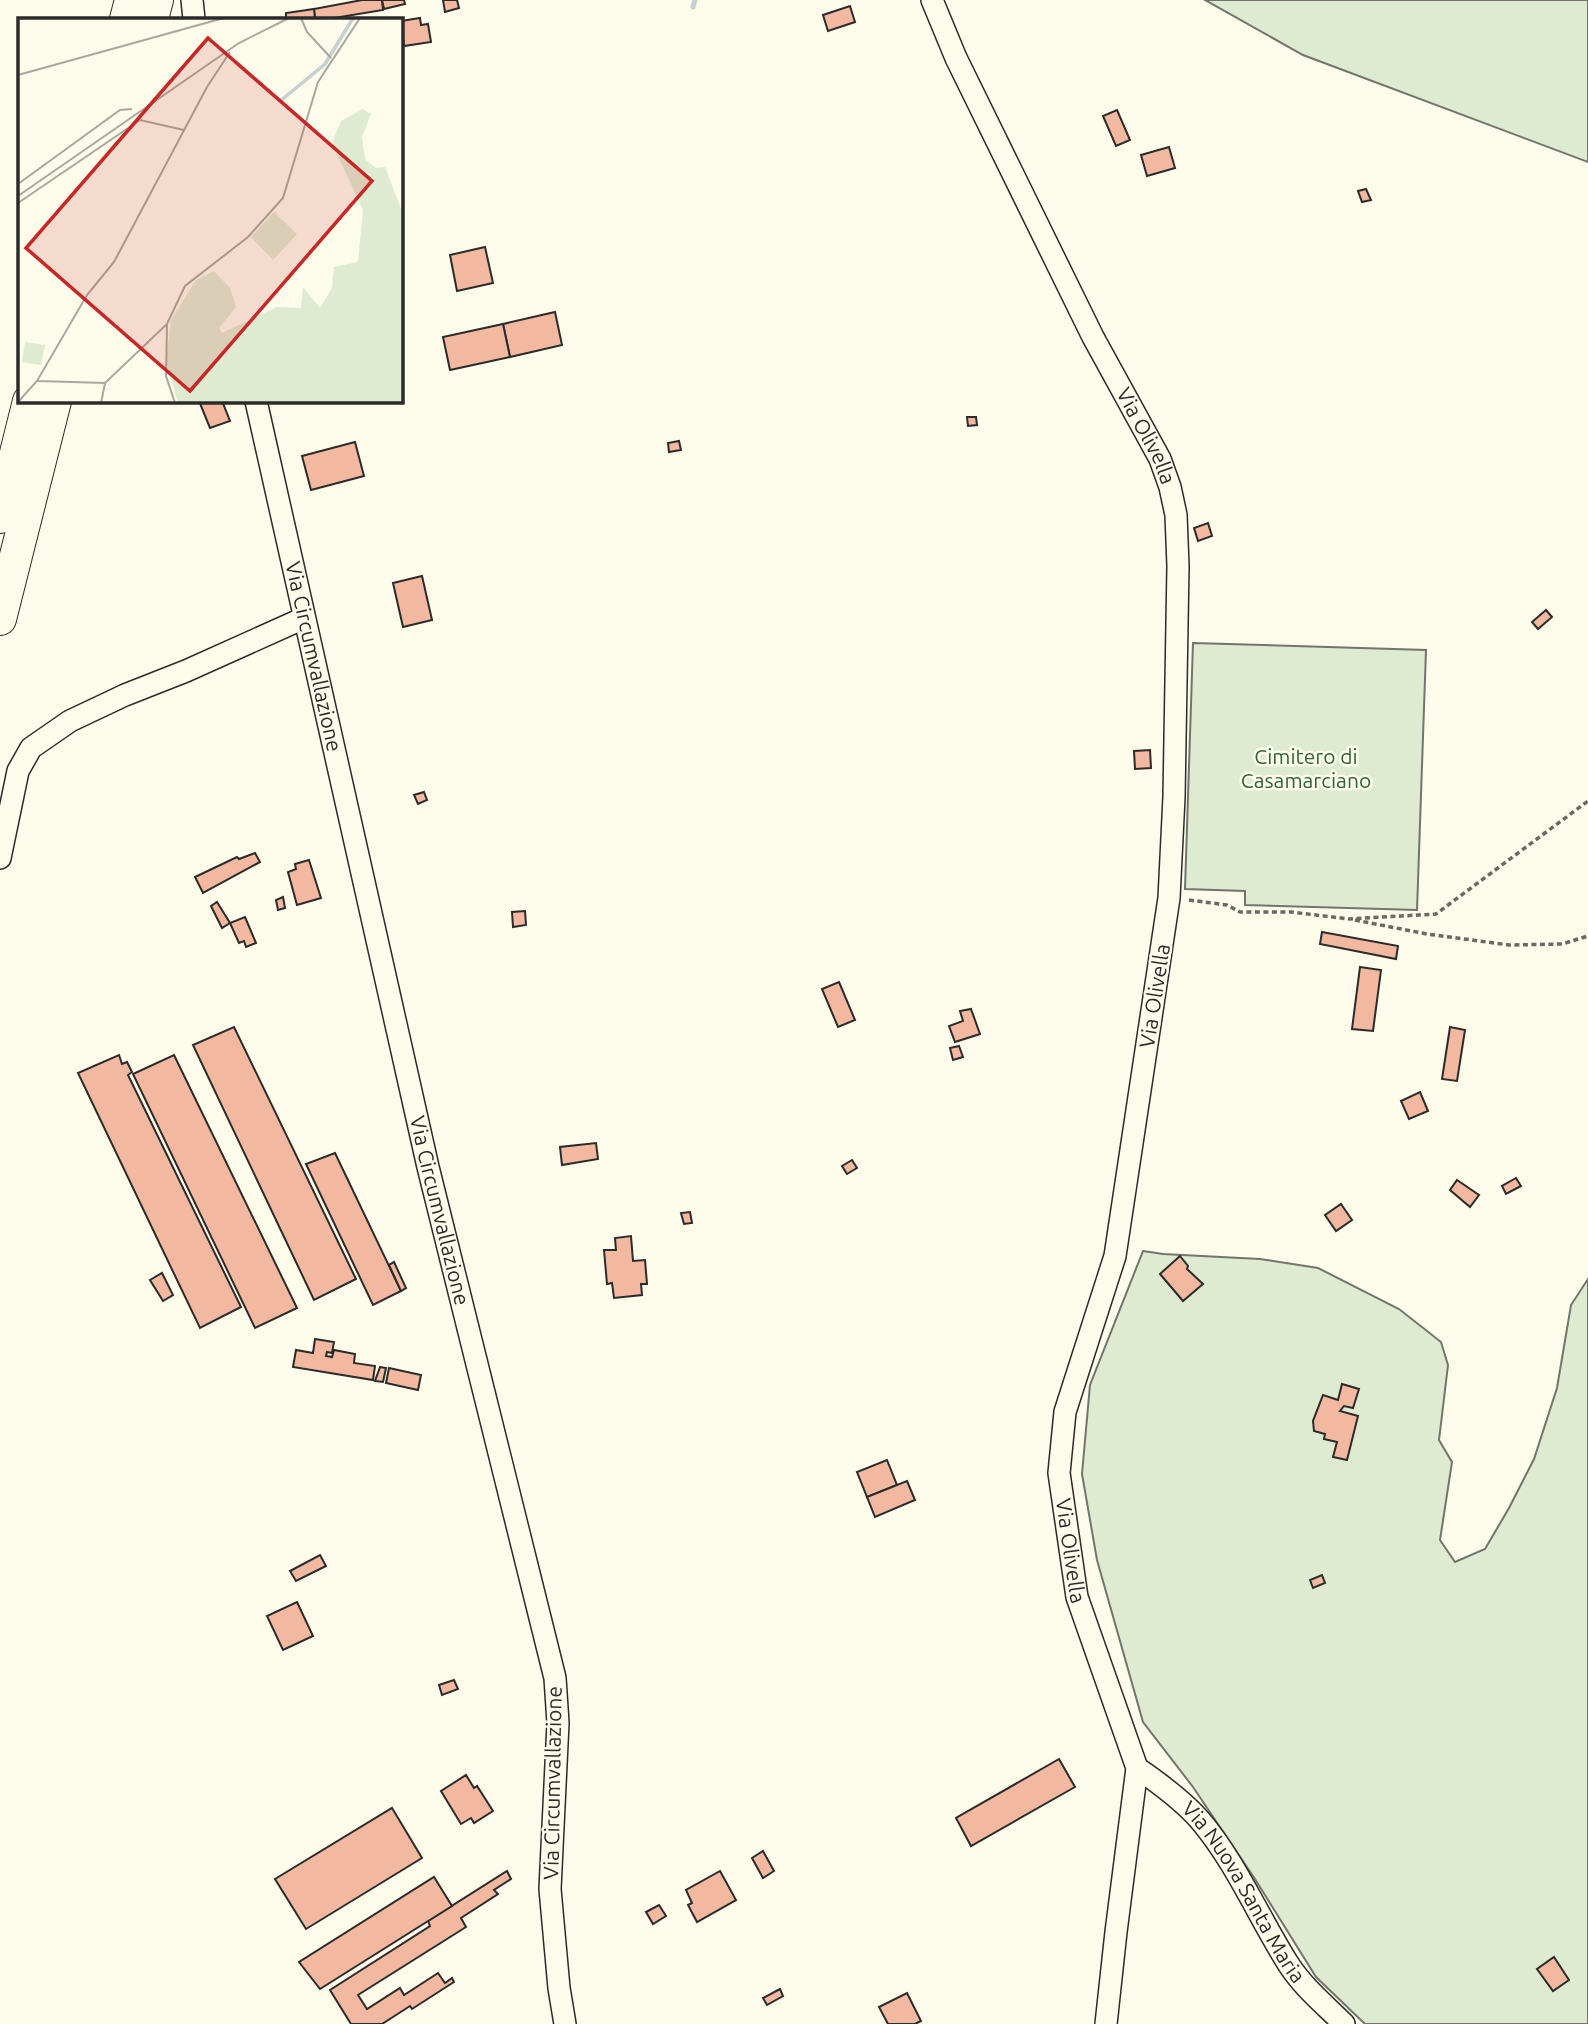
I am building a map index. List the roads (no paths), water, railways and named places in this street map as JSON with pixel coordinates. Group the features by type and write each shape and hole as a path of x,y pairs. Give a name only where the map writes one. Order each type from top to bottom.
{"highway":[{"path":"126,18 131,0"},
{"path":"152,18 157,0"},
{"path":"0,517 29,402"},
{"path":"0,619 55,402"}],"street":[{"path":"192,0 194,18"},
{"name":"Via Olivella","path":"932,0 956,58 1093,337 1160,459 1176,515 1178,566 1175,783 1169,898 1115,1256 1065,1412 1059,1473 1077,1597 1138,1768 1106,2024"},
{"name":"Via Circumvallazione","path":"256,402 428,1167 555,1678 558,1724 551,1889 559,1988 565,2024"},
{"path":"0,859 9,768 31,748 70,721 304,618"},
{"name":"Via Nuova Santa Maria","path":"1138,1768 1199,1819 1235,1871 1290,1966 1307,1988 1344,2024"}],"waterway":[{"path":"693,7 695,0"}],"park label":[{"name":"Cimitero di Casamarciano","path":"1306,769"}]}
